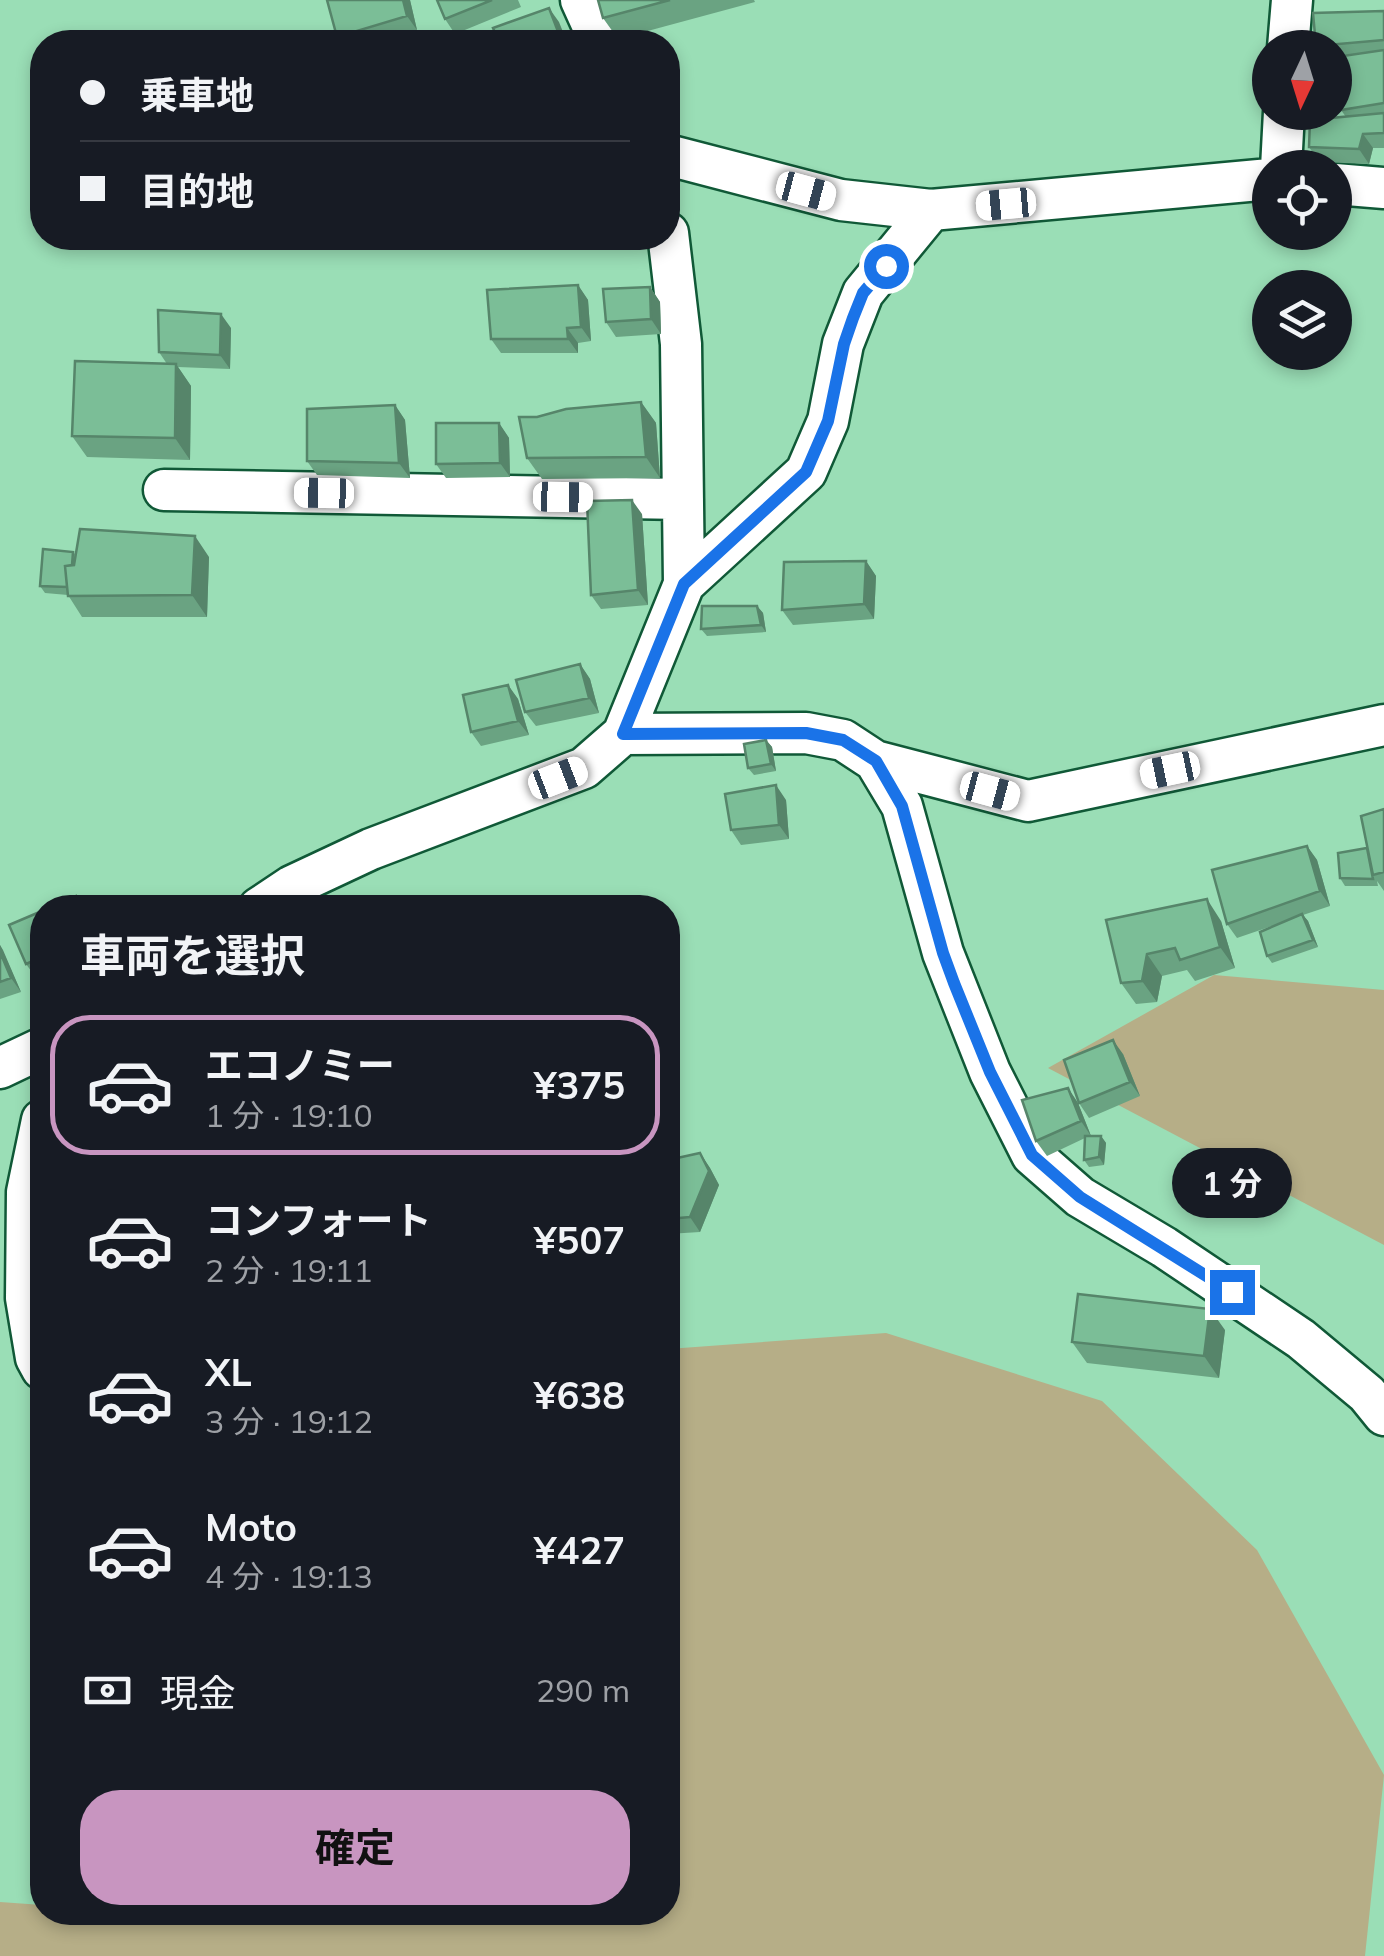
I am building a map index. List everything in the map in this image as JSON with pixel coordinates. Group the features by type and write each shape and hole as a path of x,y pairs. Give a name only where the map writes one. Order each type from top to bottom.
{"street":[{"path":"582,0 595,30"},
{"path":"1290,30 1292,0"},
{"path":"680,157 841,200 931,210 1252,181"},
{"path":"1352,185 1384,188"},
{"path":"684,584 806,472 828,421 844,344 863,293 931,210"},
{"path":"278,895 371,849 584,768 623,734 684,584 680,344 670,250"},
{"path":"164,490 683,499"},
{"path":"623,734 806,733 843,740 876,761 1028,801 1384,724"},
{"path":"876,761 902,806 956,987 990,1072 1032,1155 1080,1197 1301,1339 1367,1394 1384,1415"},
{"path":"0,1068 30,1054"},
{"path":"30,1178 26,1280 30,1322"}],"shaded area":[{"path":"1214,975 1384,990 1384,1245 1048,1068"},
{"path":"886,1333 1102,1401 1257,1550 1384,1775 1365,1956 0,1956 0,1902 30,1904 30,1925 680,1925 680,1348"}],"building":[{"path":"327,0 403,0 407,16 360,30 335,30"},
{"path":"437,0 492,0 445,19"},
{"path":"598,0 670,0 603,18"},
{"path":"549,8 557,30 494,30"},
{"path":"1384,11 1384,40 1352,43 1352,30 1315,30 1313,13"},
{"path":"1384,50 1384,103 1352,108 1352,55"},
{"path":"1384,113 1384,133 1363,134 1359,149 1309,147 1310,130 1352,130 1352,116"},
{"path":"578,285 581,327 567,328 568,339 491,339 487,290"},
{"path":"650,287 651,319 606,322 603,289"},
{"path":"158,310 221,314 220,355 159,352"},
{"path":"75,361 176,364 175,438 72,436"},
{"path":"641,402 646,457 527,458 519,417"},
{"path":"395,405 399,463 307,461 307,409"},
{"path":"436,423 499,423 500,463 436,464"},
{"path":"632,500 638,590 591,595 587,501"},
{"path":"80,529 195,536 192,595 68,596 65,566 74,565"},
{"path":"43,549 73,552 72,565 65,566 67,587 40,586"},
{"path":"866,561 864,604 782,610 784,562"},
{"path":"702,606 757,606 761,625 701,629"},
{"path":"580,664 589,698 525,712 516,680"},
{"path":"508,685 518,721 471,732 463,695"},
{"path":"766,740 771,764 748,768 744,744"},
{"path":"776,785 779,825 731,830 725,794"},
{"path":"1384,809 1384,872 1373,875 1361,816"},
{"path":"1307,846 1320,891 1227,924 1212,870"},
{"path":"1367,848 1373,879 1340,878 1338,853"},
{"path":"1207,899 1220,947 1180,960 1175,948 1147,954 1142,981 1121,983 1106,920"},
{"path":"1302,914 1313,940 1267,956 1260,932"},
{"path":"30,916 30,962 26,964 9,925"},
{"path":"0,952 11,978 0,982"},
{"path":"1113,1040 1130,1082 1079,1103 1064,1060"},
{"path":"1068,1088 1081,1121 1036,1141 1022,1100"},
{"path":"1085,1136 1101,1136 1099,1157 1084,1160"},
{"path":"700,1153 709,1171 690,1217 680,1218 680,1157"},
{"path":"1078,1294 1210,1309 1204,1356 1072,1342"}],"route":[{"path":"886,266 863,293 853,318 828,421 806,472 684,584 623,734 806,733 843,740 876,761 902,806 954,983 990,1072 1032,1155 1080,1197 1232,1292"}]}
